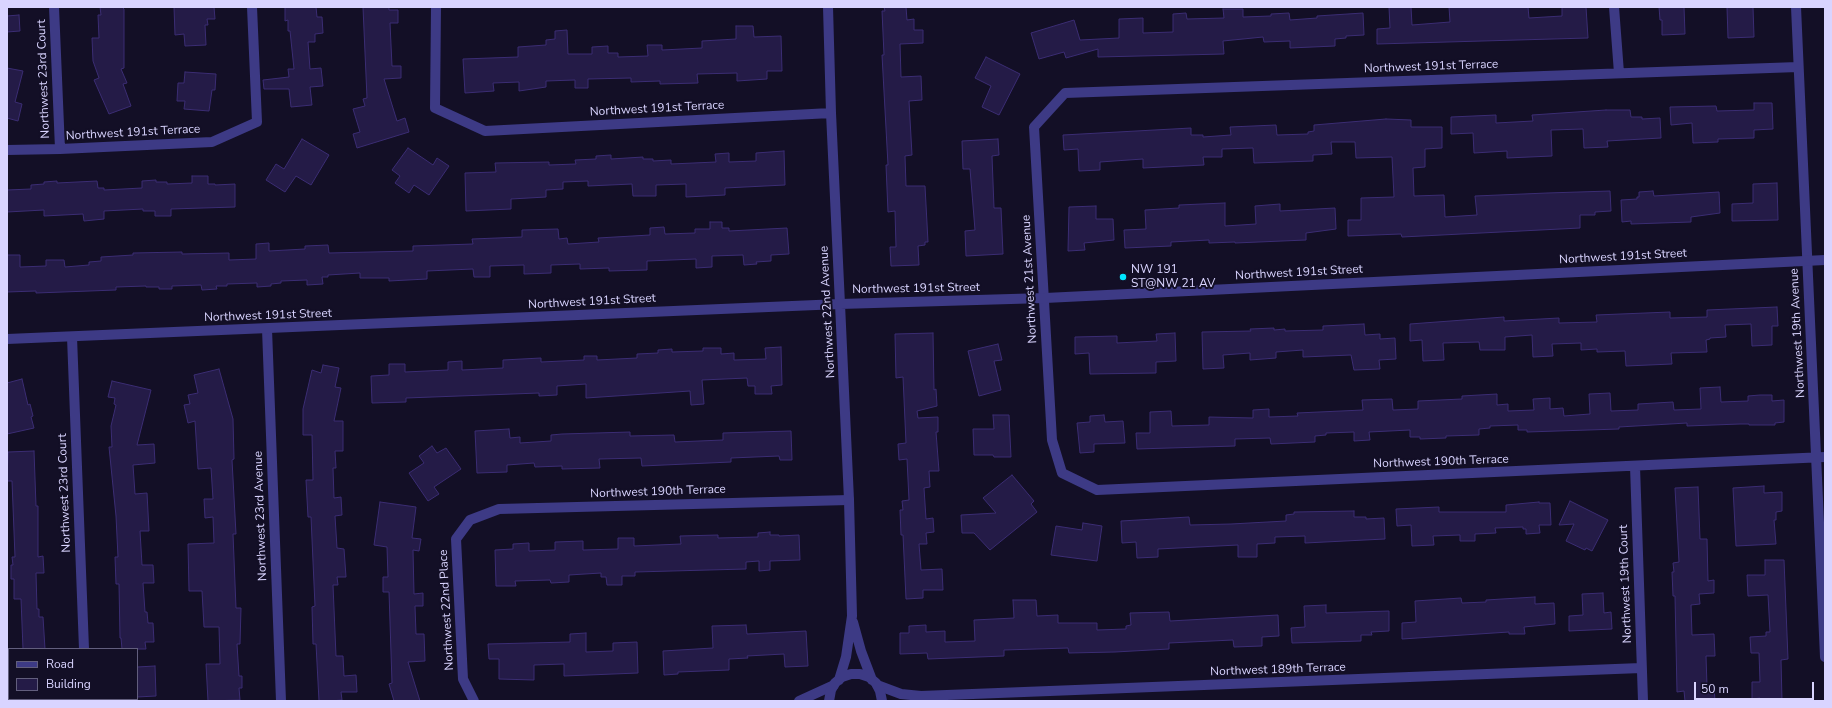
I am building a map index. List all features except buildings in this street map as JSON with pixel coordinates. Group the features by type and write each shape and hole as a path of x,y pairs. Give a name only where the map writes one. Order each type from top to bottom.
{"street":[{"name":"Northwest 23rd Court","path":"54,7 60,149"},
{"name":"Northwest 191st Terrace","path":"7,150 212,142 257,122 252,7"},
{"name":"Northwest 191st Terrace","path":"436,7 436,108 485,132 830,113"},
{"name":"Northwest 22nd Avenue","path":"828,7 830,113 849,500 852,616 846,657 836,682 830,690 829,701"},
{"path":"1614,7 1619,73"},
{"name":"Northwest 19th Avenue","path":"1796,7 1807,261 1821,457 1825,657"},
{"name":"Northwest 191st Terrace","path":"1065,93 1798,67"},
{"name":"Northwest 21st Avenue","path":"1062,473 1052,440 1034,127 1065,93"},
{"name":"Northwest 191st Street","path":"7,339 840,304 1045,298 1825,260"},
{"name":"Northwest 23rd Avenue","path":"267,329 281,701"},
{"name":"Northwest 23rd Court","path":"72,337 84,648"},
{"name":"Northwest 190th Terrace","path":"1062,473 1097,490 1821,457"},
{"name":"Northwest 19th Court","path":"1635,466 1643,701"},
{"name":"Northwest 190th Terrace","path":"470,520 499,509 849,500"},
{"name":"Northwest 22nd Place","path":"470,520 456,539 463,679 474,701"},
{"name":"Northwest 22nd Avenue","path":"852,616 861,651 874,682 880,691 882,701"},
{"name":"Northwest 189th Terrace","path":"836,682 851,674 860,674 895,692 917,696 1641,668"},
{"path":"799,701 836,682"},
{"name":"Northwest 189th Terrace","path":"905,701 917,696"}],"place":[{"name":"NW 191 ST@NW 21 AV","path":"1123,277"}]}
